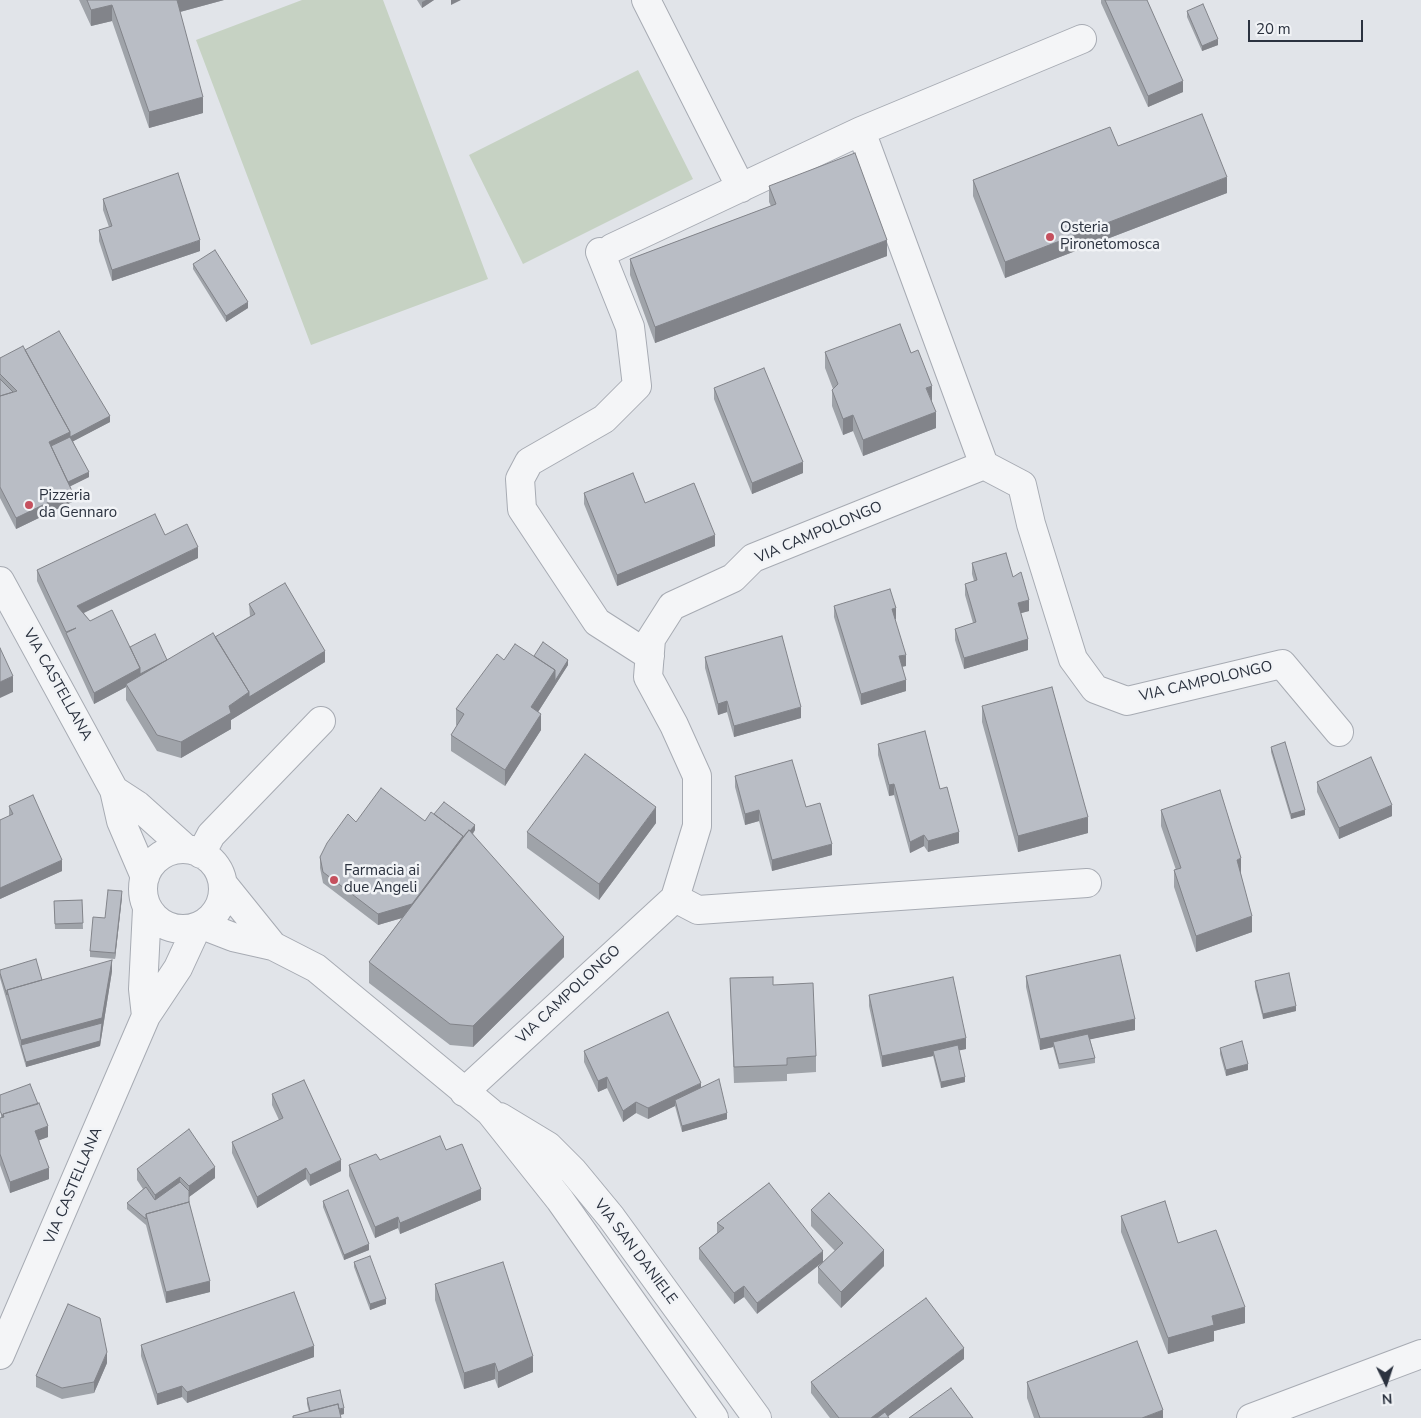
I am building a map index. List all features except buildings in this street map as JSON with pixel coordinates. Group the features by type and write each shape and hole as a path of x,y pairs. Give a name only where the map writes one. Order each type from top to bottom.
{"street":[{"path":"646,0 741,188"},
{"path":"650,656 597,622 522,508 520,478 529,462 604,420 637,386 630,327 606,250 861,131 1082,39"},
{"path":"861,131 984,465"},
{"name":"VIA CAMPOLONGO","path":"464,1092 675,898 696,826 697,776 674,725 648,676 651,638 672,606 733,578 753,558 984,465 1022,485 1031,524 1073,659 1094,689 1127,701 1282,664 1339,732"},
{"name":"VIA CASTELLANA","path":"0,581 114,790 121,821 145,877"},
{"path":"194,851 321,721"},
{"name":"VIA CASTELLANA","path":"114,790 137,805 194,851"},
{"path":"194,851 216,866 223,884 224,893 220,906 212,918 200,926 178,930 166,927 155,920 147,909 143,897 145,877 154,860 165,853 194,851"},
{"path":"675,898 698,910 1087,883"},
{"name":"VIA SAN DANIELE","path":"223,884 274,946"},
{"name":"VIA CASTELLANA","path":"146,1016 143,989 147,909"},
{"name":"VIA CASTELLANA","path":"0,1355 146,1016 178,968 200,926"},
{"name":"VIA SAN DANIELE","path":"200,926 233,937 274,946 316,968 490,1112 507,1120 548,1146 573,1171 616,1224 757,1418"},
{"name":"VIA SAN DANIELE","path":"490,1112 560,1200 714,1418"},
{"path":"1251,1418 1421,1354"}],"green space":[{"path":"302,0 383,0 488,279 311,345 196,40"},
{"path":"638,70 693,179 523,264 469,155"}],"place":[{"name":"Osteria Pironetomosca","path":"1050,237"},
{"name":"Pizzeria da Gennaro","path":"29,505"},
{"name":"Farmacia ai due Angeli","path":"334,880"}]}
